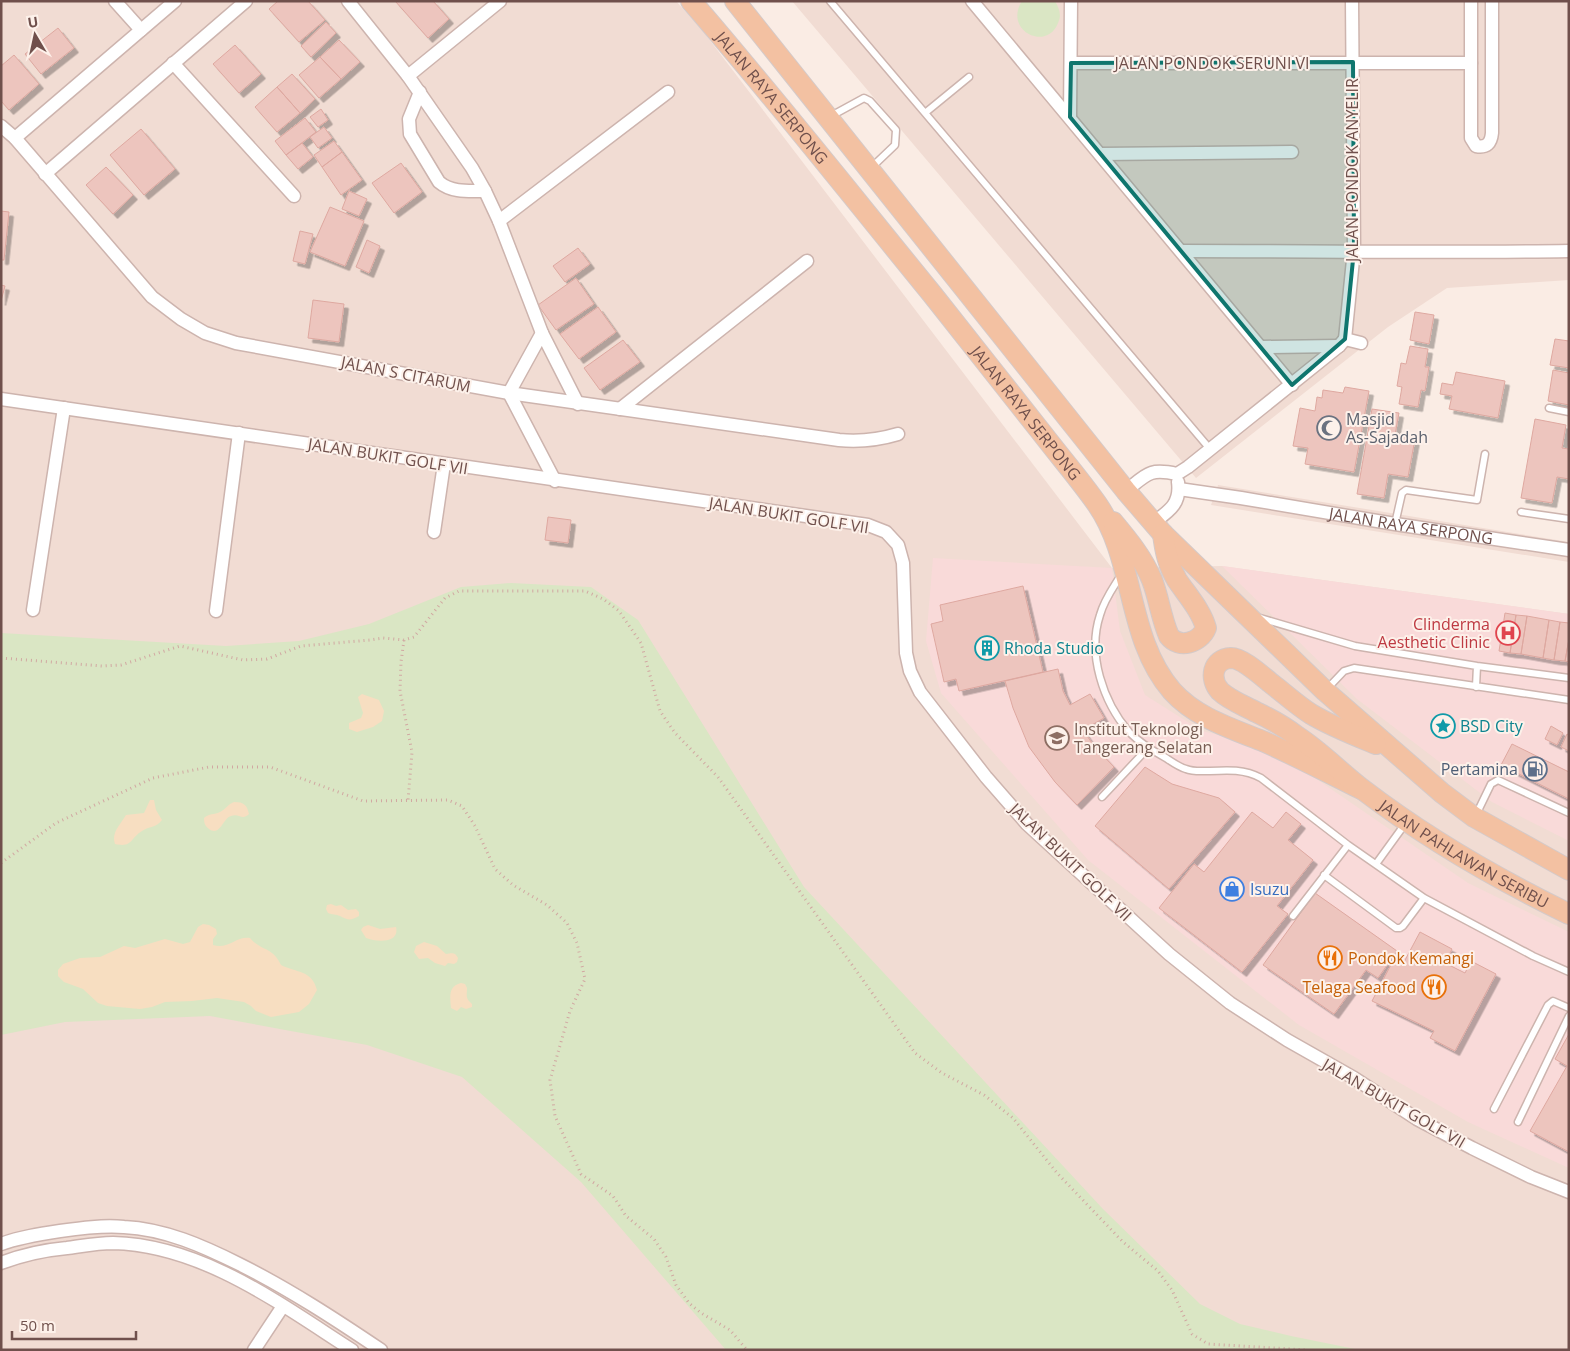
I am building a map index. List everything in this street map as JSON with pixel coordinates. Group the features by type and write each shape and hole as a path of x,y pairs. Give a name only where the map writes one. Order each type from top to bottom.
{"main road":[{"name":"JALAN RAYA SERPONG","path":"691,1 750,70 991,368 1099,506 1111,531 1125,570 1137,622 1145,646 1172,692 1193,710 1225,727 1264,742 1361,789"},
{"name":"JALAN RAYA SERPONG","path":"737,2 1158,529 1325,691 1394,752"},
{"path":"1099,506 1130,542 1144,563 1154,586 1169,636 1178,644 1185,644 1203,634 1206,628 1200,613 1170,566 1158,529"},
{"path":"1361,789 1325,757 1298,737 1271,719 1221,692 1213,679 1212,672 1217,665 1230,658 1237,660 1255,671 1311,714 1394,752 1442,793 1474,817 1569,870"},
{"name":"JALAN PAHLAWAN SERIBU","path":"1361,789 1460,855 1569,914"}],"street":[{"path":"116,1 141,30"},
{"path":"15,138 175,1"},
{"path":"45,174 246,1"},
{"path":"348,1 420,92 472,168 499,221 542,333 578,404"},
{"path":"408,76 500,1"},
{"path":"972,1 1292,385"},
{"path":"1070,117 1071,1"},
{"name":"JALAN PONDOK ANYELIR","path":"1342,343 1354,250 1352,1"},
{"path":"1471,1 1471,138 1476,146 1482,147 1488,145 1492,133 1492,1"},
{"path":"173,63 294,196"},
{"name":"JALAN PONDOK SERUNI VI","path":"1071,64 1471,63"},
{"path":"420,92 409,119 410,134 439,182 452,190 485,191"},
{"path":"499,221 668,92"},
{"name":"JALAN S CITARUM","path":"1,126 15,138 152,298 181,319 205,333 236,343 578,404 860,442 879,440 898,434"},
{"path":"1100,154 1292,152"},
{"path":"1181,252 1354,250 1443,253 1569,251"},
{"path":"620,409 807,261"},
{"path":"542,333 509,393 555,481"},
{"path":"1126,491 1152,472 1177,474 1292,385 1342,343"},
{"path":"1261,348 1361,343"},
{"name":"JALAN BUKIT GOLF VII","path":"1,399 868,525 886,532 898,545 903,563 906,653 910,671 920,692 986,777 1027,824 1169,954 1230,1002 1287,1040 1354,1078 1418,1119 1489,1156 1569,1192"},
{"path":"34,610 64,408"},
{"path":"216,610 239,433"},
{"path":"434,532 444,464"},
{"path":"1158,529 1177,501 1179,489 1177,474"},
{"name":"JALAN RAYA SERPONG","path":"1179,489 1569,550"},
{"path":"1,1244 35,1235 102,1227 140,1229 184,1239 216,1252 294,1292 381,1350"},
{"path":"1,1263 59,1249 112,1243 137,1245 166,1251 226,1274 283,1306 352,1350"},
{"path":"254,1350 283,1306"}],"lane":[{"path":"830,1 1210,449"},
{"path":"925,113 969,77"},
{"path":"828,118 864,98 870,101 896,130 895,146 869,169"},
{"path":"1549,408 1569,412"},
{"path":"1395,524 1402,493 1406,490 1477,500 1485,454"},
{"path":"1520,512 1569,519"},
{"path":"1125,570 1106,597 1099,616 1096,635 1097,658 1102,682 1108,699 1130,733 1148,748 1186,770 1237,770 1261,778 1348,845 1424,898 1534,956 1569,972"},
{"path":"1244,613 1287,628 1355,646 1477,666 1569,678"},
{"path":"1476,687 1477,666"},
{"path":"1325,691 1344,671 1354,668 1569,700"},
{"path":"1102,797 1148,748"},
{"path":"1474,817 1491,784 1498,780 1569,814"},
{"path":"1376,864 1408,821"},
{"path":"1293,916 1348,845"},
{"path":"1324,875 1396,928 1403,926 1424,898"},
{"path":"1494,1109 1548,1005 1554,1000 1569,1008"},
{"path":"1518,1122 1569,1016"}],"path":[{"path":"1,658 102,666 121,665 180,646 243,660 267,659 301,646 383,638 404,640 414,637 445,598 459,591 585,591 603,599 619,611 641,643 660,711 675,733 718,777 915,1053 942,1073 984,1095 1012,1118 1057,1173 1123,1242 1158,1271 1172,1290 1192,1334 1208,1344 1308,1350"},
{"path":"404,640 400,691 412,752 408,801"},
{"path":"1,863 56,823 153,778 209,767 270,767 363,801 448,800 462,806 475,826 495,869 512,885 547,905 566,924 577,942 584,979 570,1011 550,1080 556,1116 581,1174 613,1196 626,1216 654,1239 666,1257 676,1285 689,1303 701,1313 730,1330 747,1350"}],"highlighted area":[{"path":"1353,62 1354,250 1345,339 1292,385 1070,117 1071,63"}],"shaded area":[{"name":"BSD City","path":"1,1 676,1 702,30 1112,568 1222,566 1569,614 1569,1350 1,1350"},
{"path":"792,1 1569,1 1569,280 1447,288 1388,327 1196,478"},
{"path":"1218,485 1569,542 1569,562 1211,505"},
{"path":"933,558 1112,568 1120,631 1145,695 1202,731 1251,743 1312,776 1468,883 1569,932 1569,1168 1468,1122 1299,1025 1088,860 941,693 926,641"},
{"path":"1222,566 1569,614 1569,841 1492,802 1357,699"}],"green space":[{"path":"1022,1 1055,1 1060,17 1053,32 1037,37 1022,29 1018,21 1018,12"},
{"path":"511,583 591,587 638,620 804,887 1103,1209 1200,1304 1240,1324 1360,1350 726,1350 581,1182 462,1077 367,1045 210,1016 65,1022 1,1035 1,633 226,646 299,641 369,624 461,587"}],"sand":[{"path":"362,694 379,700 384,711 382,721 373,727 357,732 349,729 349,723 361,718 363,713 358,697"},
{"path":"150,800 154,800 156,810 162,820 142,831 131,842 125,845 115,844 115,833 126,815 144,813"},
{"path":"234,802 244,805 249,814 244,817 236,815 228,817 216,831 207,827 204,818 220,812"},
{"path":"327,905 341,905 348,910 356,909 359,912 359,916 349,919 328,913"},
{"path":"203,924 216,929 217,934 213,939 213,945 223,946 240,939 250,938 274,955 281,965 308,975 317,990 309,1004 299,1012 271,1017 256,1011 244,1002 217,998 165,1002 140,1009 107,1006 98,1003 83,989 64,982 58,976 58,970 63,964 80,958 100,957 124,946 135,948 165,939 183,944 190,942 198,927"},
{"path":"368,925 380,929 396,927 396,933 391,939 381,941 366,938 361,930"},
{"path":"424,942 437,946 446,954 454,954 458,958 457,962 454,964 448,963 445,966 435,963 428,958 419,959 414,952 416,946"},
{"path":"457,984 465,984 467,988 467,997 472,1007 466,1009 461,1007 457,1011 451,1008 451,992"}],"building":[{"path":"278,1 308,1 325,20 299,42 269,9"},
{"path":"395,1 433,1 449,19 428,38"},
{"path":"326,22 336,33 311,57 301,46"},
{"path":"58,28 74,48 41,74 25,54"},
{"path":"339,40 360,62 341,79 320,57"},
{"path":"235,45 261,74 239,93 213,64"},
{"path":"14,55 39,84 9,110 1,101 1,66"},
{"path":"320,57 341,79 319,98 299,75"},
{"path":"292,74 315,99 300,113 277,87"},
{"path":"277,87 300,113 277,132 255,107"},
{"path":"321,109 328,120 318,127 310,117"},
{"path":"305,118 316,132 286,155 275,141"},
{"path":"324,127 332,138 318,148 310,137"},
{"path":"141,129 175,169 144,195 110,155"},
{"path":"334,141 342,152 322,167 314,155"},
{"path":"302,143 313,157 298,169 286,155"},
{"path":"342,152 362,180 341,195 322,167"},
{"path":"401,163 422,192 394,213 372,183"},
{"path":"106,167 133,195 113,214 86,185"},
{"path":"349,191 367,199 359,216 342,209"},
{"path":"330,207 364,221 345,266 310,252"},
{"path":"1,211 9,212 4,260 1,260"},
{"path":"300,231 313,234 305,264 293,261"},
{"path":"367,240 380,246 369,273 356,267"},
{"path":"578,248 590,264 565,282 553,266"},
{"path":"576,278 594,304 556,330 538,305"},
{"path":"1,285 5,286 1,301"},
{"path":"313,300 344,304 339,342 308,338"},
{"path":"598,307 616,332 579,359 560,334"},
{"path":"1415,312 1434,315 1429,344 1410,340"},
{"path":"1555,339 1569,341 1569,368 1550,365"},
{"path":"623,340 640,362 600,390 584,368"},
{"path":"1410,346 1428,349 1425,367 1429,367 1425,391 1421,390 1418,407 1399,404 1402,387 1397,386 1401,363 1406,364"},
{"path":"1553,370 1569,373 1569,405 1548,401"},
{"path":"1456,372 1505,381 1498,418 1449,409 1452,396 1440,394 1442,383 1453,385"},
{"name":"Masjid As-Sajadah","path":"1345,387 1369,391 1354,472 1305,464 1308,448 1293,446 1300,408 1315,411 1317,397 1322,398 1323,390 1343,393"},
{"path":"1372,409 1399,413 1395,435 1415,439 1408,477 1388,474 1384,498 1357,494"},
{"path":"1535,419 1566,425 1562,448 1569,449 1569,479 1557,477 1552,503 1521,498"},
{"path":"548,517 571,520 568,543 545,540"},
{"name":"Rhoda Studio","path":"1023,586 1043,672 959,691 956,679 944,682 931,624 943,621 940,605"},
{"name":"Clinderma Aesthetic Clinic","path":"1505,613 1516,615 1510,653 1499,651"},
{"path":"1516,615 1527,616 1521,654 1510,653"},
{"path":"1527,616 1549,620 1543,658 1521,654"},
{"path":"1549,620 1560,622 1554,660 1543,658"},
{"path":"1560,622 1569,623 1569,639 1565,661 1554,660"},
{"path":"1569,639 1569,662 1565,661"},
{"name":"Institut Teknologi Tangerang Selatan","path":"1058,669 1063,691 1070,705 1090,694 1104,718 1083,730 1094,746 1114,767 1077,805 1055,782 1029,747 1013,708 1005,681"},
{"name":"Pertamina","path":"1551,726 1563,733 1557,745 1545,739"},
{"name":"Pertamina","path":"1567,734 1569,735 1569,751 1561,747"},
{"name":"Pertamina","path":"1512,744 1569,772 1569,799 1501,765"},
{"path":"1145,767 1172,784 1219,798 1235,812 1169,889 1095,826"},
{"name":"Isuzu","path":"1252,812 1273,828 1286,812 1301,824 1288,840 1313,860 1277,906 1288,914 1242,972 1159,908 1194,864 1204,872"},
{"name":"Pondok Kemangi","path":"1315,893 1397,951 1378,978 1366,970 1334,1014 1263,965"},
{"name":"Telaga Seafood","path":"1420,932 1452,949 1445,963 1465,973 1471,961 1496,974 1455,1051 1430,1038 1434,1031 1372,1001 1395,957 1404,962"},
{"path":"1569,1034 1569,1152 1530,1131 1567,1066 1555,1059"}],"place":[{"name":"Masjid As-Sajadah","path":"1329,428"},
{"name":"Clinderma Aesthetic Clinic","path":"1508,633"},
{"name":"Rhoda Studio","path":"987,648"},
{"name":"BSD City","path":"1443,726"},
{"name":"Institut Teknologi Tangerang Selatan","path":"1057,738"},
{"name":"Pertamina","path":"1535,769"},
{"name":"Isuzu","path":"1232,889"},
{"name":"Pondok Kemangi","path":"1330,958"},
{"name":"Telaga Seafood","path":"1434,987"}]}
